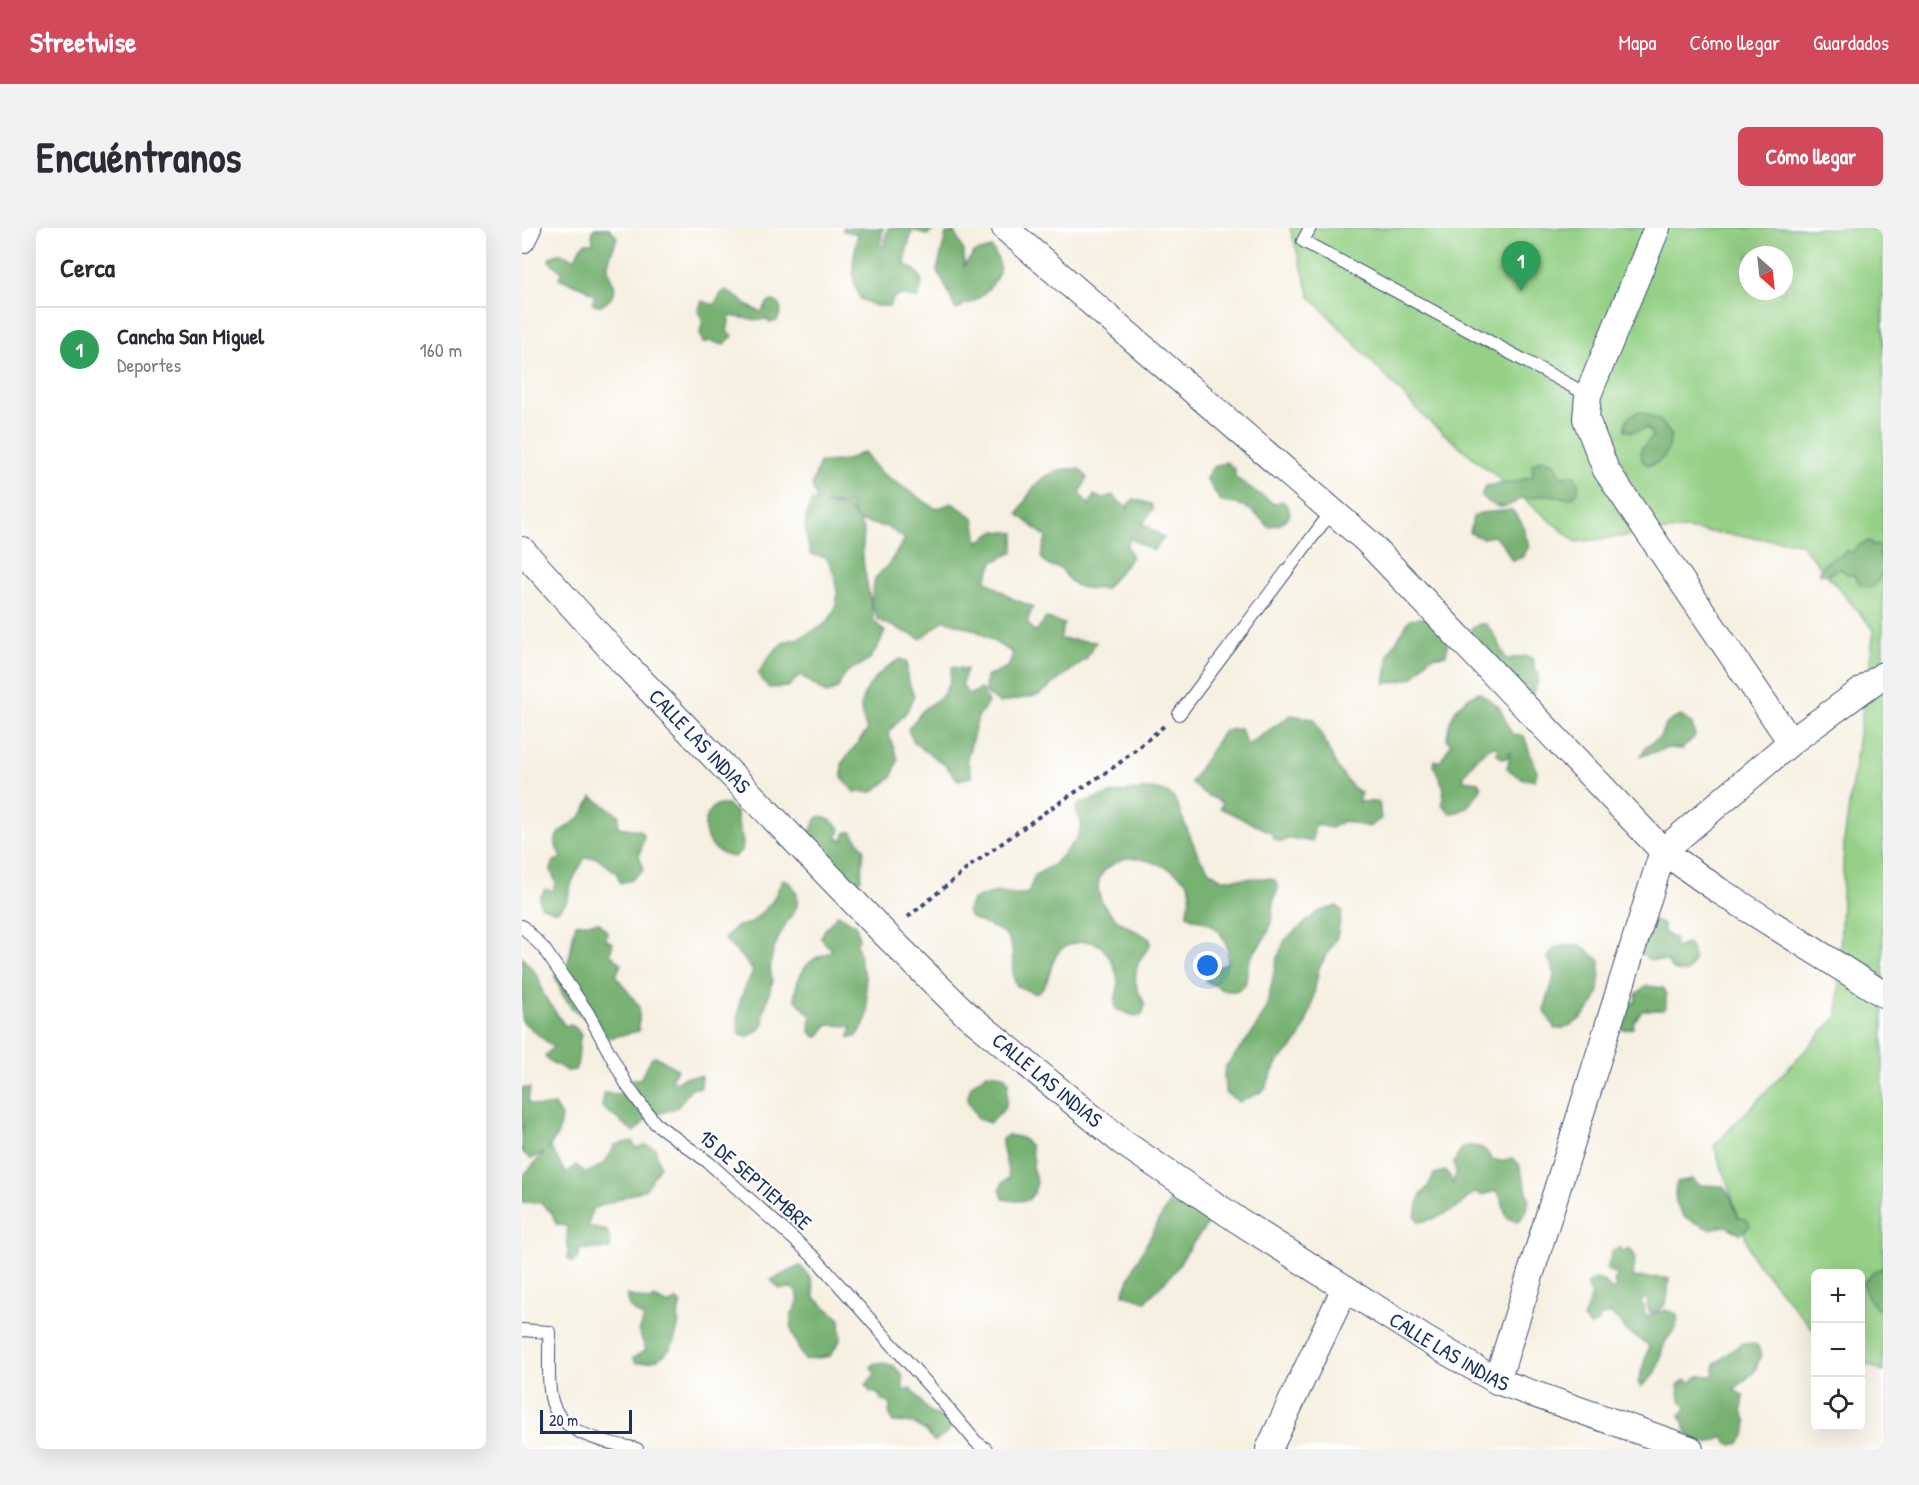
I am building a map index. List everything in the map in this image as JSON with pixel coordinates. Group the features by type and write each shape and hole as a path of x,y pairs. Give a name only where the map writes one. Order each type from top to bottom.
{"street":[{"path":"522,240 528,228"},
{"path":"1005,228 1374,549 1663,851 1718,890 1883,994"},
{"path":"1657,228 1588,395 1586,419 1606,470 1791,742"},
{"name":"CALLE LAS INDIAS","path":"522,550 622,661 886,935 964,1012 1122,1142 1236,1219 1425,1339 1497,1381 1690,1449"},
{"path":"1497,1381 1663,851 1791,742 1883,675"},
{"path":"1269,1449 1345,1288"}],"lane":[{"path":"1310,228 1303,241 1588,395"},
{"path":"1179,714 1332,511"},
{"name":"15 DE SEPTIEMBRE","path":"522,926 544,949 588,1013 628,1087 655,1123 708,1162 816,1259 932,1388 976,1442 986,1449"},
{"path":"522,1330 549,1332 551,1397 559,1418 590,1444 637,1449"}],"path":[{"path":"886,935 973,864 1048,810 1117,765 1179,714"}],"green space":[{"path":"595,228 609,228 617,237 608,265 614,286 613,295 599,305 592,304 595,296 586,289 559,278 562,272 549,261 550,257 561,253 575,259 585,243 593,243 592,231"},
{"path":"843,228 883,228 880,247 883,247 888,228 937,228 927,235 913,230 907,248 905,265 916,271 922,282 917,299 903,295 894,297 890,306 876,306 860,299 853,274 858,234 843,231"},
{"path":"1290,228 1883,228 1883,1372 1865,1363 1865,1269 1811,1269 1811,1327 1753,1258 1714,1146 1838,1016 1844,841 1874,630 1800,543 1685,529 1576,542 1425,418 1310,296"},
{"path":"954,232 964,251 964,266 974,253 992,248 998,259 999,269 993,283 985,293 956,310 937,271 946,234"},
{"path":"726,290 752,308 762,312 768,302 774,301 779,304 781,312 777,321 770,323 767,319 756,320 730,316 727,332 733,336 723,345 711,341 703,343 700,333 703,319 698,311 702,301 714,305 722,292"},
{"path":"1639,411 1660,420 1671,435 1665,455 1653,464 1647,465 1642,460 1641,449 1653,436 1648,428 1633,432 1625,430 1628,418"},
{"path":"864,452 880,472 936,509 952,503 974,518 978,542 996,531 1015,533 1013,552 993,562 986,580 1013,599 1033,607 1027,622 1035,633 1046,618 1064,624 1060,639 1096,642 1086,659 1039,695 999,703 985,692 986,677 1009,666 1013,653 975,630 944,620 921,639 878,620 871,602 875,578 889,564 905,539 887,527 858,521 850,505 824,503 849,508 864,530 862,556 874,621 885,632 869,659 849,670 838,688 827,694 800,675 788,687 769,688 758,674 770,655 782,643 802,637 822,626 834,611 836,603 836,584 831,566 827,558 811,554 806,534 809,508 812,501 817,502 812,485 820,462 844,461"},
{"path":"1544,459 1557,465 1559,476 1573,475 1575,477 1579,487 1574,496 1566,498 1541,495 1529,499 1521,498 1510,505 1500,507 1491,504 1481,495 1486,486 1514,482 1533,476 1532,464"},
{"path":"1226,462 1235,469 1235,477 1274,504 1282,501 1289,509 1289,516 1280,524 1269,527 1248,509 1236,504 1221,502 1206,478 1213,467"},
{"path":"1066,469 1079,469 1087,477 1080,494 1089,505 1094,495 1103,499 1112,495 1129,510 1127,505 1134,499 1151,504 1153,509 1143,523 1164,538 1153,551 1130,538 1127,546 1132,557 1105,589 1079,587 1070,581 1061,568 1049,566 1041,557 1046,537 1018,514 1031,490 1041,479"},
{"path":"1512,510 1522,523 1529,546 1523,557 1512,561 1503,544 1493,536 1482,538 1470,533 1473,517 1480,513"},
{"path":"1869,541 1882,550 1879,556 1883,554 1883,572 1872,587 1861,584 1855,576 1847,574 1840,568 1829,574 1820,574 1819,570 1829,560 1842,556 1845,551 1852,552 1861,544"},
{"path":"1432,617 1449,636 1446,655 1430,657 1413,678 1385,684 1389,653 1410,619"},
{"path":"1479,624 1486,624 1490,628 1506,659 1531,657 1534,668 1539,673 1532,696 1470,636 1471,629"},
{"path":"901,659 907,662 907,678 914,696 907,711 888,733 898,759 892,777 873,792 855,792 842,778 842,763 867,731 861,710 862,700 875,678"},
{"path":"952,667 967,669 962,683 968,695 981,689 988,702 978,717 967,759 972,777 958,780 946,766 914,743 908,729 924,709 943,695 950,682"},
{"path":"1479,692 1499,707 1512,734 1524,736 1537,773 1535,780 1517,776 1507,768 1511,752 1503,759 1497,754 1496,746 1492,747 1476,759 1464,776 1463,780 1479,782 1481,788 1478,793 1465,809 1450,813 1442,804 1444,788 1434,766 1435,760 1440,762 1451,744 1447,740 1449,724 1455,711 1465,700"},
{"path":"1291,715 1314,719 1339,770 1345,779 1361,793 1358,802 1379,802 1381,819 1369,827 1344,821 1331,828 1315,824 1312,842 1290,838 1281,842 1273,838 1272,833 1220,808 1223,803 1203,793 1191,782 1224,730 1240,729 1247,745"},
{"path":"1681,716 1692,724 1695,736 1682,749 1668,748 1641,756 1647,746 1660,737 1667,724"},
{"path":"1151,789 1164,791 1174,798 1199,857 1210,872 1222,879 1269,878 1277,883 1270,928 1250,960 1243,987 1230,991 1205,981 1216,968 1227,963 1228,952 1222,936 1210,924 1187,915 1191,891 1181,876 1155,863 1137,858 1119,861 1106,869 1098,888 1102,901 1115,918 1150,939 1150,946 1136,969 1136,985 1144,1003 1141,1016 1134,1016 1116,1009 1118,984 1116,973 1108,955 1095,943 1074,943 1060,950 1054,959 1044,986 1035,994 1017,986 1014,980 1009,940 1000,931 971,917 967,912 972,900 998,892 1028,893 1035,875 1053,865 1076,840 1081,827 1076,810 1078,804 1114,793"},
{"path":"592,797 619,815 618,827 640,830 644,836 639,856 644,869 631,880 620,883 617,873 597,858 585,858 574,877 567,901 555,912 541,906 539,899 545,889 553,891 556,883 551,870 554,861 562,858 557,849 556,837 581,816"},
{"path":"716,805 727,805 736,812 743,846 734,857 717,850 707,837 706,820 709,812"},
{"path":"821,816 840,828 835,837 844,840 847,832 852,832 864,849 861,879 856,885 855,894 801,831 810,832 817,818"},
{"path":"783,879 795,889 797,905 774,950 771,966 773,980 763,1014 764,1024 747,1037 739,1034 738,1016 742,995 753,972 744,959 724,939 735,927 751,923 772,902"},
{"path":"1337,906 1342,911 1337,937 1319,968 1311,1009 1301,1036 1277,1063 1265,1088 1240,1102 1225,1093 1224,1073 1226,1066 1253,1032 1266,1009 1277,959 1285,940 1318,912"},
{"path":"838,914 856,925 859,939 856,945 865,975 867,1015 856,1037 849,1037 852,1026 827,1025 819,1037 816,1037 810,1032 811,1016 795,999 796,990 801,974 807,965 832,950 821,938"},
{"path":"1654,920 1663,924 1664,933 1675,939 1672,945 1678,947 1688,943 1694,958 1687,972 1675,970 1667,961 1650,960 1641,953"},
{"path":"599,922 607,932 606,940 613,943 610,954 621,964 616,976 639,1006 639,1031 609,1038 571,1007 562,994 555,976 568,962 576,924"},
{"path":"1581,945 1600,961 1600,984 1597,996 1590,1008 1577,1021 1568,1027 1555,1029 1544,1010 1555,974 1548,958 1555,947"},
{"path":"522,957 538,976 543,994 565,1026 570,1025 576,1028 581,1035 575,1070 566,1071 547,1059 545,1056 553,1047 522,1021"},
{"path":"1647,986 1663,988 1666,995 1666,1007 1662,1010 1643,1010 1634,1021 1633,1028 1623,1030 1620,1025 1622,1002 1636,1001 1636,994"},
{"path":"655,1056 677,1069 671,1079 676,1082 685,1077 701,1076 701,1088 691,1088 678,1107 648,1118 634,1132 602,1107 604,1093 626,1094 630,1079 640,1079"},
{"path":"987,1073 1002,1075 1007,1079 1008,1084 1005,1106 1001,1113 989,1123 978,1119 967,1100 971,1086"},
{"path":"522,1088 530,1088 528,1103 539,1107 554,1105 561,1117 558,1134 548,1149 551,1148 566,1174 576,1165 586,1173 597,1168 604,1163 615,1145 632,1141 636,1148 645,1145 655,1148 660,1166 646,1189 592,1209 588,1227 607,1231 611,1244 610,1249 580,1249 578,1259 573,1262 568,1259 567,1226 556,1224 552,1213 541,1203 522,1202 522,1177 544,1153 531,1159 522,1152"},
{"path":"1008,1135 1022,1138 1030,1145 1034,1162 1032,1167 1037,1182 1034,1193 1028,1200 1003,1199 1000,1188 1009,1178 1002,1139"},
{"path":"1462,1147 1483,1149 1491,1159 1501,1161 1512,1158 1519,1164 1529,1198 1527,1211 1518,1222 1507,1218 1497,1191 1481,1195 1475,1193 1448,1213 1419,1222 1415,1216 1421,1194 1428,1187 1434,1174 1445,1171 1453,1183 1456,1173 1454,1162"},
{"path":"1692,1179 1700,1185 1723,1186 1731,1198 1738,1217 1747,1220 1750,1226 1740,1234 1726,1226 1709,1229 1684,1217 1676,1203 1677,1182"},
{"path":"1186,1189 1214,1216 1175,1271 1146,1301 1123,1294 1135,1265 1173,1195"},
{"path":"1620,1248 1621,1252 1629,1248 1635,1256 1633,1277 1669,1279 1666,1301 1661,1309 1650,1312 1647,1307 1648,1300 1646,1298 1641,1301 1646,1316 1666,1310 1677,1314 1675,1329 1664,1345 1658,1368 1641,1387 1638,1383 1649,1346 1628,1332 1611,1314 1602,1316 1591,1326 1583,1319 1592,1295 1586,1285 1595,1279 1603,1281 1612,1290 1616,1287 1614,1281 1617,1275 1607,1270 1612,1250"},
{"path":"800,1266 811,1280 814,1297 840,1319 841,1339 830,1356 805,1360 796,1344 791,1325 792,1314 798,1301 797,1291 791,1288 780,1289 771,1280"},
{"path":"1883,1268 1883,1312 1870,1300 1865,1289 1865,1281 1874,1271"},
{"path":"627,1295 652,1301 654,1298 669,1305 676,1299 681,1304 673,1343 665,1354 653,1361 636,1363 633,1358 646,1350 639,1332 644,1318 629,1307"},
{"path":"1742,1343 1757,1345 1761,1354 1755,1371 1734,1390 1744,1396 1742,1411 1747,1422 1745,1436 1739,1443 1732,1445 1724,1436 1711,1442 1700,1442 1691,1438 1680,1415 1687,1408 1680,1400 1678,1385 1686,1379 1691,1383 1700,1376 1713,1376 1715,1364"},
{"path":"875,1363 888,1364 897,1369 903,1376 903,1391 911,1389 927,1409 951,1427 945,1435 934,1442 926,1431 912,1423 893,1422 889,1412 891,1404 882,1400 877,1393 870,1392 866,1385 875,1374 871,1367"}],"place":[{"name":"Cancha San Miguel","path":"1521,291"}]}
